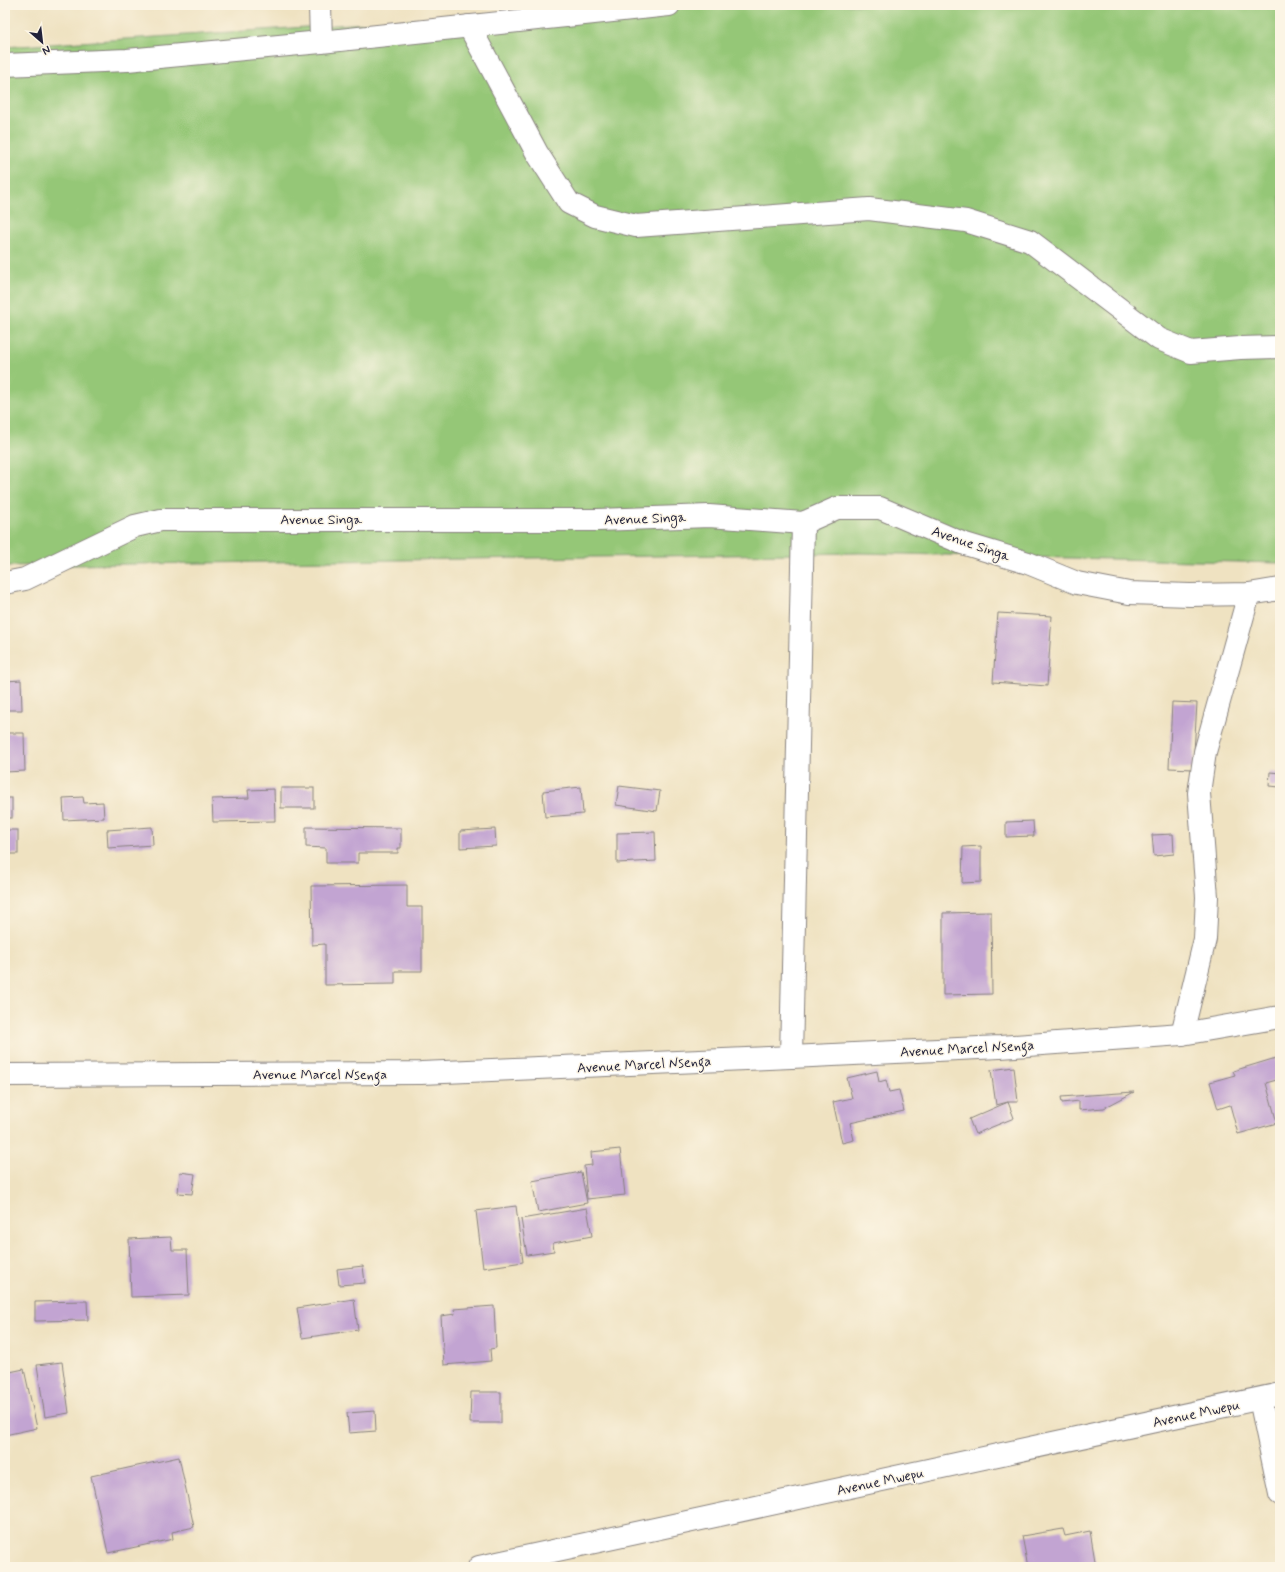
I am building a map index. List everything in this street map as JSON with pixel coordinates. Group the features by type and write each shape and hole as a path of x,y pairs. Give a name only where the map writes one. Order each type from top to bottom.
{"street":[{"path":"320,5 321,42"},
{"path":"5,65 127,60 321,42 669,5"},
{"path":"469,26 537,153 569,203 594,216 636,226 869,209 966,221 1030,241 1076,274 1159,339 1191,352 1240,348 1280,348"},
{"name":"Avenue Singa","path":"5,583 26,579 135,526 161,520 598,520 709,516 803,523 837,508 880,508 962,543 1021,560 1077,583 1129,592 1190,595 1249,594 1280,589"},
{"path":"791,1057 803,523"},
{"path":"1182,1034 1205,939 1207,897 1199,800 1205,752 1249,594"},
{"name":"Avenue Marcel Nsenga","path":"5,1075 421,1074 1000,1047 1182,1034 1280,1017"},
{"path":"1270,1397 1280,1494"},
{"name":"Avenue Mwepu","path":"479,1567 1270,1397"}],"green space":[{"path":"637,5 1280,5 1280,563 859,553 5,566 5,47"}],"building":[{"path":"998,613 1052,616 1047,686 993,682"},
{"path":"21,680 22,710 5,710 5,681"},
{"path":"1172,702 1197,703 1193,769 1169,768"},
{"path":"5,733 24,733 25,771 5,772"},
{"path":"1270,772 1280,773 1280,787 1269,786"},
{"path":"619,786 660,791 657,811 616,805"},
{"path":"581,787 583,814 545,817 543,791"},
{"path":"281,788 314,788 314,808 281,808"},
{"path":"274,789 275,821 213,822 212,799 249,798 248,790"},
{"path":"83,797 84,803 103,802 104,818 64,820 63,798"},
{"path":"5,798 12,798 12,818 5,818"},
{"path":"1033,821 1034,836 1006,837 1006,822"},
{"path":"152,827 153,845 108,848 107,830"},
{"path":"306,827 401,828 401,848 398,848 398,853 358,853 358,863 326,863 326,848 306,847"},
{"path":"495,829 496,846 460,848 460,831"},
{"path":"5,830 18,830 18,854 5,854"},
{"path":"655,832 656,861 617,863 617,833"},
{"path":"1173,834 1174,854 1154,856 1152,835"},
{"path":"981,846 981,882 962,883 963,847"},
{"path":"407,885 407,907 422,907 422,971 395,971 395,984 325,985 325,944 312,945 311,886"},
{"path":"991,912 992,994 943,995 943,913"},
{"path":"1276,1058 1280,1079 1266,1083 1277,1123 1238,1134 1230,1105 1218,1109 1210,1082 1235,1075 1233,1071"},
{"path":"1014,1067 1018,1102 1008,1102 996,1105 991,1070"},
{"path":"877,1071 879,1082 886,1080 889,1092 899,1090 904,1111 850,1123 854,1140 842,1143 833,1102 852,1098 847,1078"},
{"path":"1134,1092 1104,1108 1079,1110 1079,1101 1062,1103 1061,1097"},
{"path":"1008,1102 1014,1118 975,1134 969,1119"},
{"path":"620,1149 625,1195 587,1199 584,1166 592,1165 591,1152"},
{"path":"180,1172 195,1174 192,1194 178,1193"},
{"path":"581,1172 587,1203 538,1212 532,1181"},
{"path":"516,1206 523,1262 483,1268 476,1211"},
{"path":"587,1208 592,1236 553,1243 554,1251 527,1255 521,1219"},
{"path":"171,1237 172,1250 187,1250 189,1295 131,1297 129,1239"},
{"path":"363,1266 365,1283 339,1285 337,1269"},
{"path":"354,1299 358,1330 302,1338 297,1308"},
{"path":"87,1301 88,1320 35,1321 35,1302"},
{"path":"494,1306 496,1348 490,1349 491,1361 444,1365 441,1316 455,1314 454,1309"},
{"path":"62,1362 69,1413 45,1417 37,1365"},
{"path":"24,1369 37,1428 5,1435 5,1373"},
{"path":"471,1392 501,1392 501,1423 470,1423"},
{"path":"375,1411 376,1431 349,1433 347,1413"},
{"path":"179,1457 194,1527 172,1532 173,1539 108,1553 91,1476"},
{"path":"1063,1529 1065,1536 1090,1531 1096,1567 1028,1567 1022,1536"}]}
